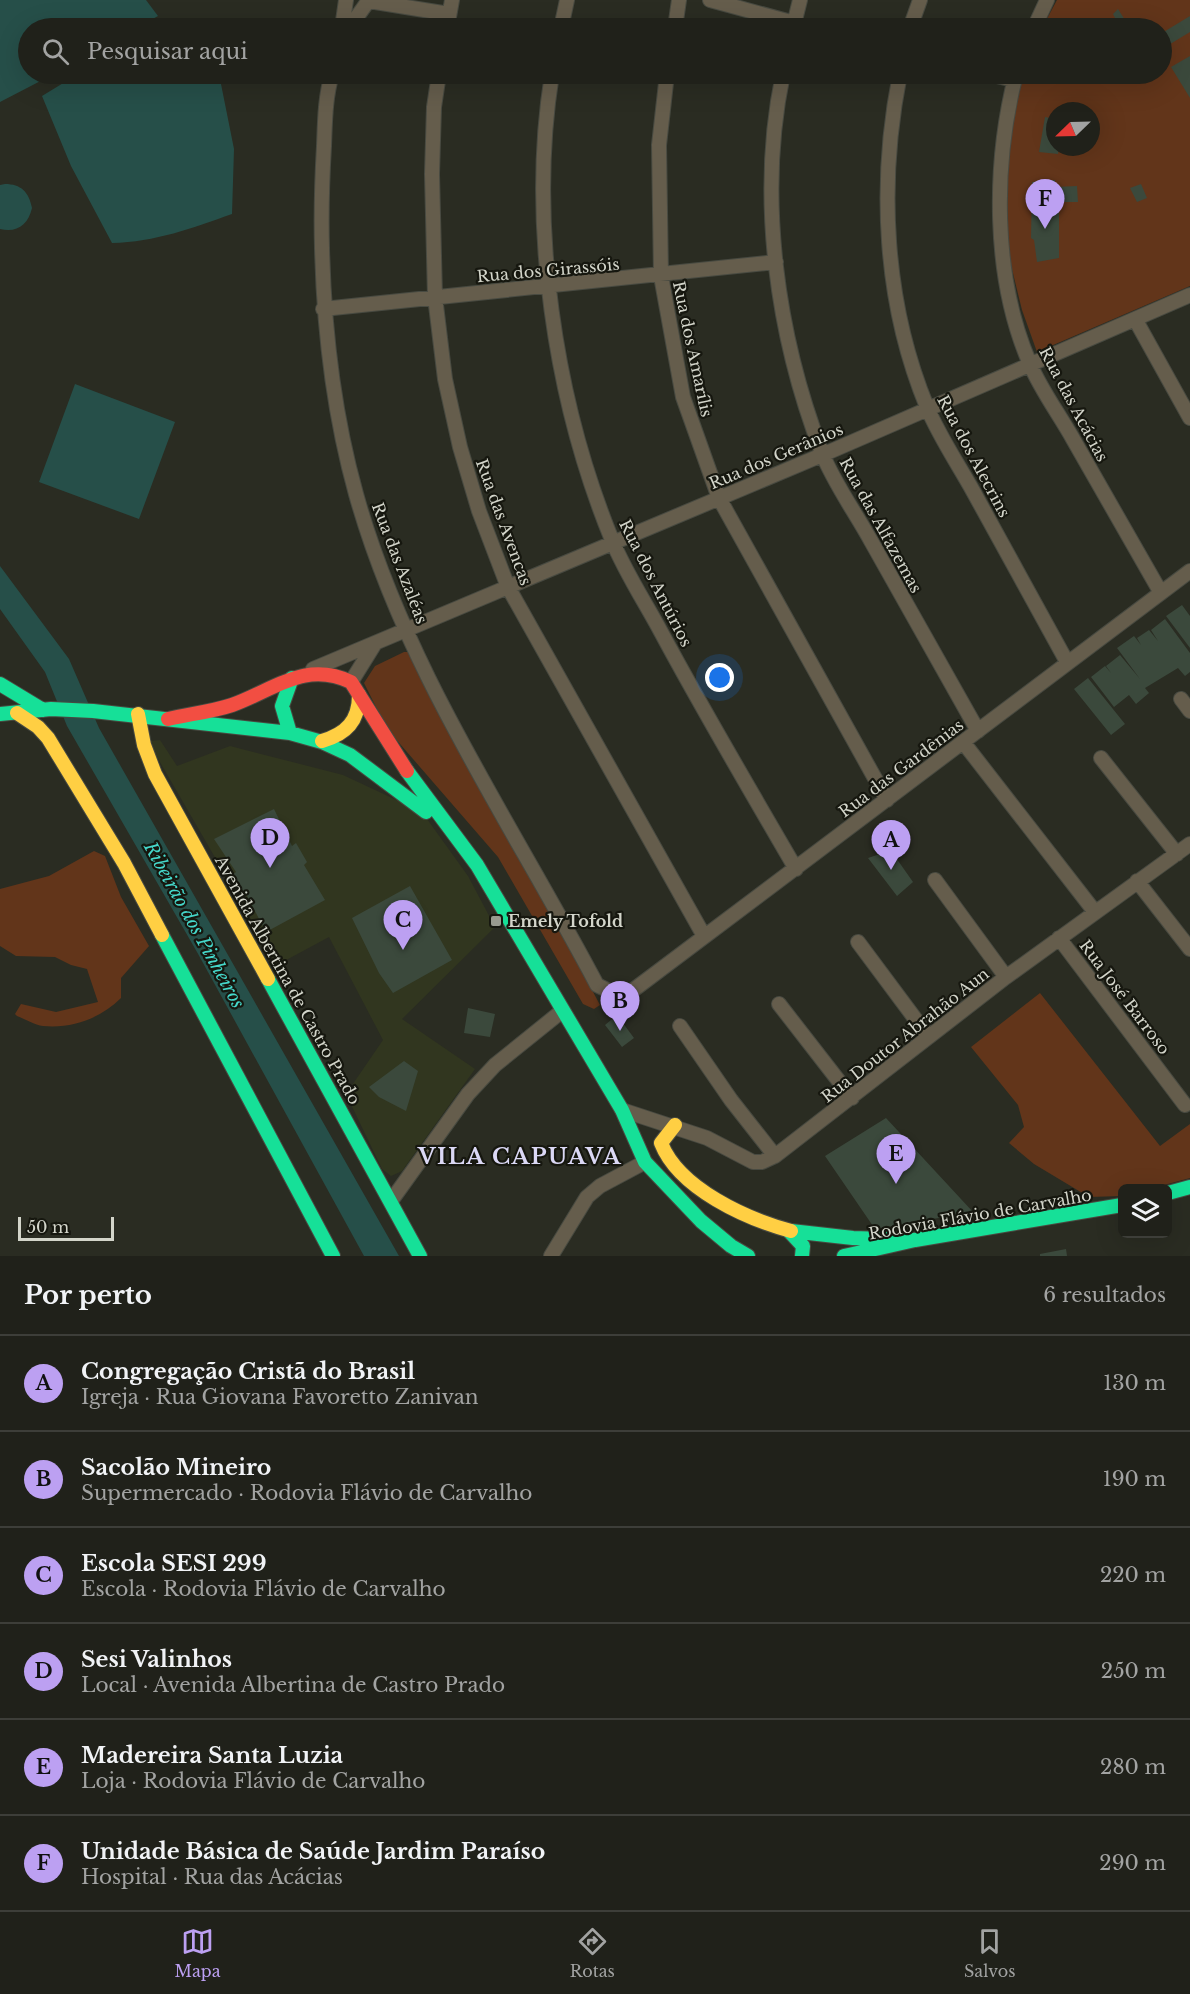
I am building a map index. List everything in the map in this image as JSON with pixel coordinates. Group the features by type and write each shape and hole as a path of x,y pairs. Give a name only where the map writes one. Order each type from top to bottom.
{"main road":[{"path":"168,719 232,705 292,678 330,671 339,673 351,682 404,768 447,830 477,864 622,1110 645,1162 701,1221 731,1246 748,1256"},
{"path":"290,733 284,723 282,703 292,678"},
{"path":"0,684 47,710"},
{"path":"322,741 336,738 351,726 359,708 359,695"},
{"path":"0,714 47,710 138,714 290,733 322,741 389,782 447,830"},
{"path":"17,713 38,727 48,738 118,852 219,1037 333,1256"},
{"name":"Avenida Albertina de Castro Prado","path":"138,714 144,745 156,774 392,1201 420,1256"},
{"path":"622,1110 678,1176 707,1197 758,1222 789,1231 824,1237 915,1240"},
{"path":"675,1125 663,1138 662,1149 707,1197"},
{"path":"645,1162 660,1156"},
{"path":"1172,1192 1190,1187"},
{"name":"Rodovia Flávio de Carvalho","path":"844,1256 915,1240 1118,1206"},
{"path":"789,1231 803,1246 802,1256"}],"street":[{"path":"343,18 346,0"},
{"path":"359,6 369,0 437,18"},
{"path":"449,18 452,0"},
{"path":"563,18 567,0"},
{"path":"677,18 680,0"},
{"path":"710,0 767,18"},
{"path":"795,18 800,0"},
{"path":"914,18 920,0"},
{"path":"1039,18 1047,0"},
{"name":"Rua das Azaléas","path":"330,84 326,98 321,214 323,309 344,444 357,496 374,547 407,629 455,726 597,984 614,993 632,991"},
{"name":"Rua das Avencas","path":"438,84 434,108 433,152 435,297 445,379 460,447 479,511 508,587 705,936"},
{"name":"Rua dos Antúrios","path":"550,84 544,170 550,286 556,344 569,408 586,470 613,542 703,710 796,869"},
{"name":"Rua dos Amarílis","path":"667,84 659,169 661,276 683,397 719,498 887,800"},
{"name":"Rua das Alfazemas","path":"782,84 772,187 776,262 793,357 822,455 978,731"},
{"name":"Rua dos Alecrins","path":"898,84 892,113 887,189 890,256 897,307 908,352 928,409 1067,662"},
{"name":"Rua das Acácias","path":"1014,84 1001,160 1001,240 1014,314 1030,364 1161,593"},
{"name":"Rua dos Girassóis","path":"323,309 661,276 776,262"},
{"name":"Rua dos Gerânios","path":"292,678 822,455 1190,295"},
{"path":"1135,319 1190,418"},
{"name":"Rua das Gardênias","path":"632,991 1190,571"},
{"path":"351,682 374,645"},
{"path":"1180,699 1190,711"},
{"path":"963,742 1095,912"},
{"path":"1101,758 1177,854"},
{"name":"Rua Doutor Abrahão Aun","path":"775,1156 1006,977 1190,844"},
{"path":"935,880 1006,977"},
{"path":"1137,881 1190,950"},
{"name":"Rua José Barroso","path":"1059,938 1185,1106"},
{"path":"858,942 928,1036"},
{"path":"778,1004 852,1098"},
{"path":"392,1201 468,1094 495,1065 562,1011"},
{"path":"622,1110 675,1125 707,1138 753,1162 762,1162 775,1156 731,1100 680,1026"},
{"path":"551,1256 588,1197 600,1186 645,1162"}],"shaded area":[{"path":"1057,0 1190,0 1190,286 1037,352 1022,310 1011,265 1005,223 1008,111 1019,84 1172,84 1172,18 1047,18"},
{"path":"404,652 412,652 600,1005 594,1009 583,1004 498,857 387,729 364,683 375,666"},
{"path":"160,740 177,766 230,746 343,775 422,812 468,876 495,927 402,1019 475,1069 402,1171 391,1176 382,1169 346,1094 383,1040 329,937 277,965 153,750 150,741"},
{"path":"94,851 105,856 121,897 149,946 121,978 121,998 113,1005 75,1024 43,1026 15,1014 21,1004 56,1012 98,1002 87,969 71,965 55,957 16,956 0,946 0,889 49,876"},
{"path":"1040,993 1160,1146 1190,1124 1190,1178 1168,1184 1118,1184 1118,1196 1089,1197 1034,1164 1009,1143 1024,1127 1018,1105 971,1047"}],"water":[{"path":"0,0 146,0 158,16 154,18 18,18 18,84 35,84 0,102"},
{"path":"62,84 221,84 234,149 232,214 159,237 112,243 71,166 42,96"},
{"path":"0,185 20,187 29,198 32,208 28,219 17,229 0,229"},
{"path":"75,384 175,422 139,519 39,482"},
{"name":"Ribeirão dos Pinheiros","path":"0,566 69,659 99,728 399,1256 364,1256 197,952 67,726 45,672 0,609"}],"building":[{"path":"1118,9 1124,18 1115,18 1113,14"},
{"path":"1190,16 1190,32 1172,43 1172,27"},
{"path":"1190,56 1190,98 1172,69 1172,66"},
{"path":"1045,117 1046,153 1039,152"},
{"path":"1055,180 1055,187 1077,186 1078,202 1059,202 1059,258 1037,262 1034,240 1031,238 1032,182"},
{"path":"1141,184 1147,198 1137,202 1130,188"},
{"path":"1182,605 1190,616 1190,648 1166,616"},
{"path":"1165,619 1190,653 1190,672 1185,676 1178,668 1145,688 1149,693 1136,704 1129,695 1114,707 1091,677 1105,666 1111,673 1106,666 1120,655 1140,679 1117,648 1134,636 1141,645 1137,638 1149,630 1158,641 1151,630"},
{"path":"1088,678 1125,724 1111,735 1074,689"},
{"path":"274,809 292,846 296,843 307,862 304,865 325,900 266,932 245,892 241,893 232,875 236,872 214,839"},
{"path":"887,845 913,882 897,896 868,858 880,854"},
{"path":"410,886 452,960 393,993 379,973 352,918"},
{"path":"468,1008 495,1014 490,1037 464,1033"},
{"path":"617,1015 634,1038 622,1047 605,1025"},
{"path":"404,1061 418,1071 406,1111 379,1097 369,1087"},
{"path":"886,1118 973,1212 875,1229 825,1156"},
{"path":"1066,1249 1067,1256 1040,1256 1040,1254"}],"traffic: fast":[{"path":"290,733 282,706 292,678"},
{"path":"0,684 43,710"},
{"path":"0,714 51,709 93,711 290,733 322,742 350,755 426,812"},
{"path":"407,771 477,865 622,1110 645,1162 701,1221 731,1246 748,1256"},
{"path":"162,935 333,1256"},
{"path":"268,979 420,1256"},
{"path":"1172,1192 1190,1187"},
{"path":"844,1256 915,1240 1118,1206"},
{"path":"789,1231 803,1246 802,1256"},
{"path":"791,1231 853,1238 915,1240"}],"traffic: slow":[{"path":"322,741 338,735 354,719 359,695"},
{"path":"17,713 38,727 48,738 124,863 162,935"},
{"path":"138,714 144,745 155,774 268,979"},
{"path":"675,1125 661,1143 670,1159 698,1188 735,1210 791,1231"}],"traffic: jam":[{"path":"168,719 232,705 304,676 319,674 334,676 351,682 407,771"}],"place":[{"name":"Unidade Básica de Saúde Jardim Paraíso","path":"1045,229"},
{"name":"Sesi Valinhos","path":"270,868"},
{"name":"Congregação Cristã do Brasil","path":"891,870"},
{"name":"Emely Tofold","path":"496,921"},
{"name":"Escola SESI 299","path":"403,950"},
{"name":"Sacolão Mineiro","path":"620,1031"},
{"name":"Madereira Santa Luzia","path":"896,1184"}],"district":[{"name":"VILA CAPUAVA","path":"520,1156"}]}
